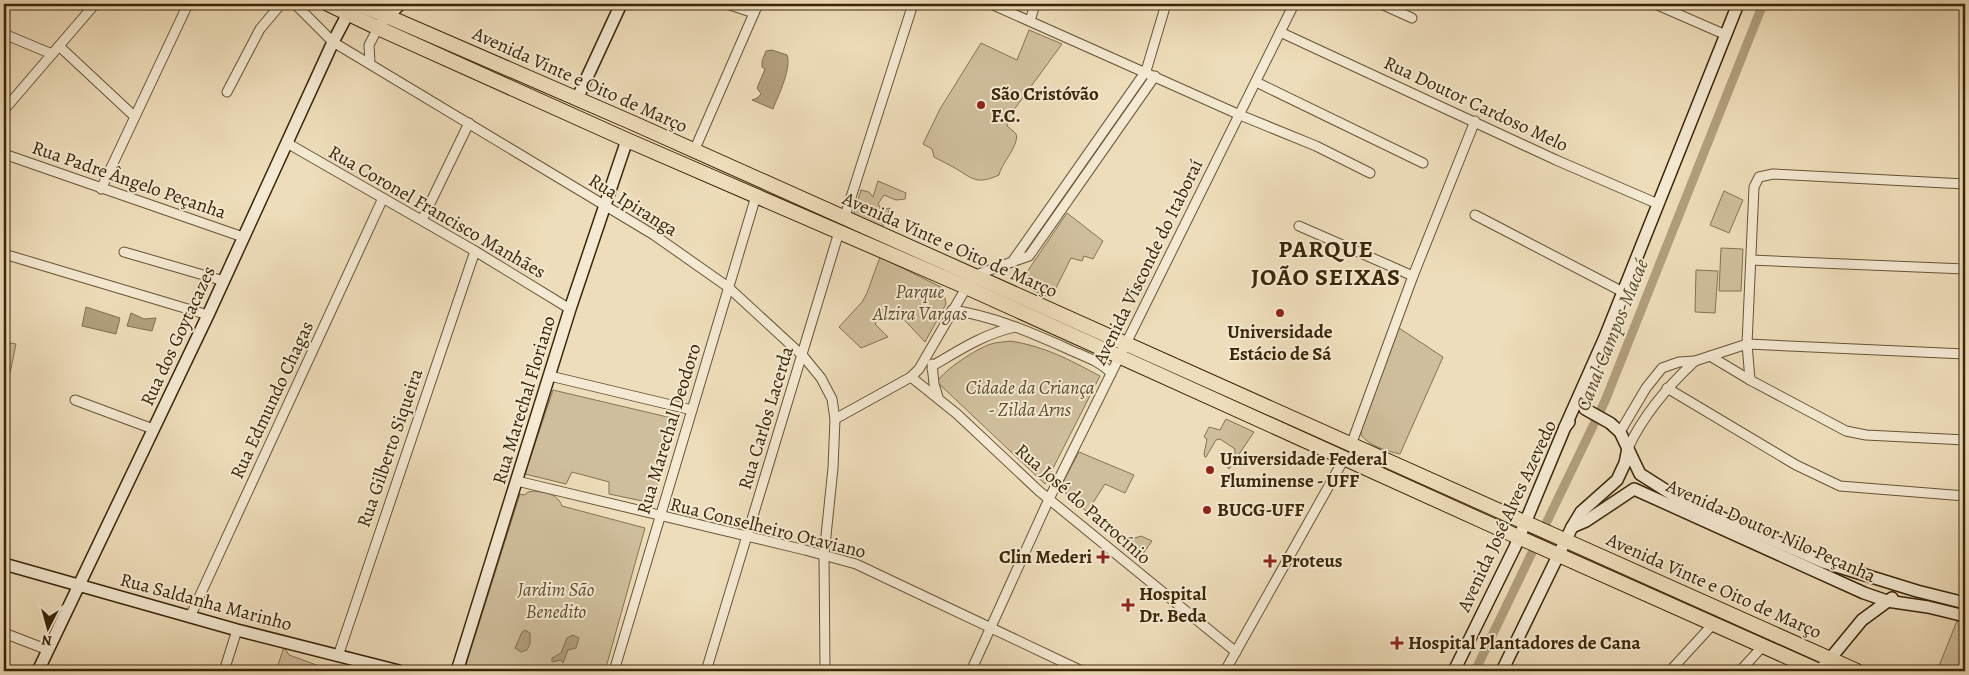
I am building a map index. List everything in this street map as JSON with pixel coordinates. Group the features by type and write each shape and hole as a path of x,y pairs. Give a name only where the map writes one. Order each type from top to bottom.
{"main road":[{"path":"328,4 350,9"},
{"name":"Avenida Vinte e Oito de Março","path":"359,4 633,123 694,151 842,225 969,281 1126,344 1857,671"},
{"path":"378,28 386,16 400,4"},
{"path":"578,99 620,4"},
{"path":"1565,427 1586,383 1738,4"},
{"name":"Rua dos Goytacazes","path":"38,671 208,315 333,42 350,9"},
{"name":"Avenida Vinte e Oito de Março","path":"350,9 378,28 627,140 756,196 842,225"},
{"path":"627,140 633,123"},
{"name":"Rua Marechal Floriano","path":"457,671 570,309 627,140"},
{"name":"Avenida Vinte e Oito de Março","path":"969,281 1120,357 1524,540 1820,671"},
{"path":"1572,527 1586,521 1634,489 1636,480 1644,478 1640,474 1620,432 1605,420 1588,411 1586,383"},
{"name":"Avenida José Alves Azevedo","path":"1454,671 1524,540 1565,427 1574,417 1588,411"},
{"path":"1502,671 1561,538 1572,527 1581,512 1617,480 1625,463 1628,448"},
{"name":"Avenida Doutor Nilo Peçanha","path":"1644,478 1687,502 1823,562 1872,578 1965,603"},
{"name":"Avenida Doutor Nilo Peçanha","path":"1634,489 1864,593 1887,601 1928,607 1965,616"},
{"name":"Rua Saldanha Marinho","path":"4,564 237,630 399,671"},
{"path":"1864,593 1864,584 1872,578"},
{"path":"1820,671 1862,620 1893,597 1895,592 1894,586 1889,582"}],"street":[{"path":"4,110 95,4"},
{"path":"101,188 188,4"},
{"path":"227,92 260,29 280,4"},
{"name":"Rua Ipiranga","path":"295,4 333,42 654,235 728,287 803,356 825,385 832,399 835,419 833,468 824,555 825,671"},
{"path":"727,4 754,14"},
{"path":"694,151 758,4"},
{"name":"Rua Carlos Lacerda","path":"706,671 842,225 914,4"},
{"path":"991,4 1316,146 1370,173"},
{"path":"1030,21 1036,4"},
{"path":"835,419 911,377 919,369 969,281 1029,256 1075,180 1146,71 1166,4"},
{"name":"Avenida Visconde do Itaboraí","path":"971,671 1049,499 1294,4"},
{"path":"1381,4 1412,18"},
{"path":"1655,4 1726,35"},
{"path":"370,64 369,45 378,28"},
{"name":"Rua Doutor Cardoso Melo","path":"1280,32 1556,160 1658,204"},
{"path":"4,34 52,54"},
{"path":"59,46 134,116"},
{"path":"1075,180 1155,76"},
{"path":"1256,82 1422,163"},
{"path":"1351,444 1413,276 1475,121"},
{"path":"422,220 469,123"},
{"name":"Rua Coronel Francisco Manhães","path":"287,143 475,251 570,309"},
{"name":"Rua Padre Ângelo Peçanha","path":"4,154 244,237"},
{"path":"1750,380 1747,344 1754,187 1759,177 1764,175 1965,184"},
{"name":"Rua Marechal Deodoro","path":"614,671 756,196"},
{"name":"Rua Edmundo Chagas","path":"190,617 382,198"},
{"path":"1475,215 1622,292"},
{"path":"1299,226 1413,276"},
{"name":"Rua Gilberto Siqueira","path":"338,656 475,251"},
{"path":"124,252 224,281"},
{"path":"4,254 208,315"},
{"path":"1751,260 1965,269"},
{"path":"952,310 980,316 1015,327 1095,361 1111,373"},
{"path":"932,369 934,365 962,347 991,334 1015,327"},
{"path":"934,344 932,369 939,398"},
{"path":"1620,432 1646,388 1656,375 1668,365 1695,361 1747,344 1965,354"},
{"path":"1710,356 1750,380 1846,431 1882,436 1965,440"},
{"path":"1628,448 1667,388 1695,361"},
{"path":"550,376 692,410"},
{"name":"Rua José do Patrocínio","path":"911,377 939,398 1049,499 1236,652"},
{"path":"1646,388 1654,390 1661,396"},
{"path":"1667,388 1796,465 1840,486 1965,496"},
{"path":"75,400 153,429"},
{"path":"1225,671 1344,459"},
{"name":"Rua Conselheiro Otaviano","path":"517,482 856,564 1082,671"},
{"path":"1670,671 1714,623"},
{"path":"224,671 237,630"},
{"path":"4,633 48,650"},
{"path":"1740,671 1763,646"}],"green space":[{"name":"São Cristóvão F.C.","path":"1029,30 1062,44 1008,118 1007,126 1016,134 1016,138 999,175 985,180 971,178 934,157 932,149 923,144 940,109 981,43 1017,60"},
{"path":"878,181 906,193 905,199 896,200 884,195 878,204 882,210 890,208 883,226 880,228 856,217 854,213 861,190 869,192 873,197"},
{"path":"1724,191 1743,200 1729,233 1710,225"},
{"path":"1067,213 1103,241 1093,259 1084,256 1082,261 1071,258 1051,298 1032,290 1027,272"},
{"path":"1721,248 1743,249 1741,291 1719,291"},
{"name":"Parque Alzira Vargas","path":"880,257 943,288 946,304 925,342 898,313 891,311 887,319 881,315 875,324 888,337 861,348 839,327 862,302"},
{"path":"1696,270 1718,271 1715,313 1695,312"},
{"path":"1399,328 1443,357 1400,454 1373,445 1361,435 1362,426"},
{"name":"Cidade da Criança - Zilda Arns","path":"1011,341 1046,350 1100,376 1045,484 937,382 961,360 977,350 993,343"},
{"path":"4,342 16,344 10,373 4,372"},
{"path":"553,390 676,419 652,503 609,494 609,482 572,472 566,484 525,474"},
{"path":"1226,419 1254,432 1229,469 1226,465 1235,454 1235,449 1220,439 1216,440 1206,457 1204,454 1207,439 1204,437 1209,427 1220,430"},
{"path":"1079,452 1134,475 1125,493 1105,484 1087,512 1061,489"},
{"name":"Jardim São Benedito","path":"534,491 554,496 562,506 645,528 605,671 464,671 520,494 524,495"},
{"path":"1141,536 1152,541 1140,558 1128,547 1132,539"},
{"path":"1957,621 1965,623 1965,671 1937,671"},
{"path":"284,647 289,655 333,671 276,671"}],"shaded area":[{"path":"772,50 787,55 788,61 784,82 773,109 752,100 761,94 757,88 765,69 762,67 762,61 766,51"},
{"path":"86,307 120,318 116,334 82,326"},
{"path":"131,313 144,319 156,318 152,331 127,326"},
{"path":"525,630 530,633 530,644 527,650 521,652 515,648 522,632"},
{"path":"573,635 579,638 576,648 568,650 563,663 561,660 552,662 552,658 561,653 567,638"}],"waterway":[{"name":"Canal Campos-Macaé","path":"1475,671 1605,401 1763,4"}],"place":[{"name":"São Cristóvão F.C.","path":"981,105"},
{"name":"Universidade Estácio de Sá","path":"1280,313"},
{"name":"Universidade Federal Fluminense - UFF","path":"1210,470"},
{"name":"BUCG-UFF","path":"1207,510"},
{"name":"Clin Mederi","path":"1103,557"},
{"name":"Proteus","path":"1270,561"},
{"name":"Hospital Dr. Beda","path":"1128,605"},
{"name":"Hospital Plantadores de Cana","path":"1397,643"}],"district":[{"name":"PARQUE JOÃO SEIXAS","path":"1326,263"}]}
